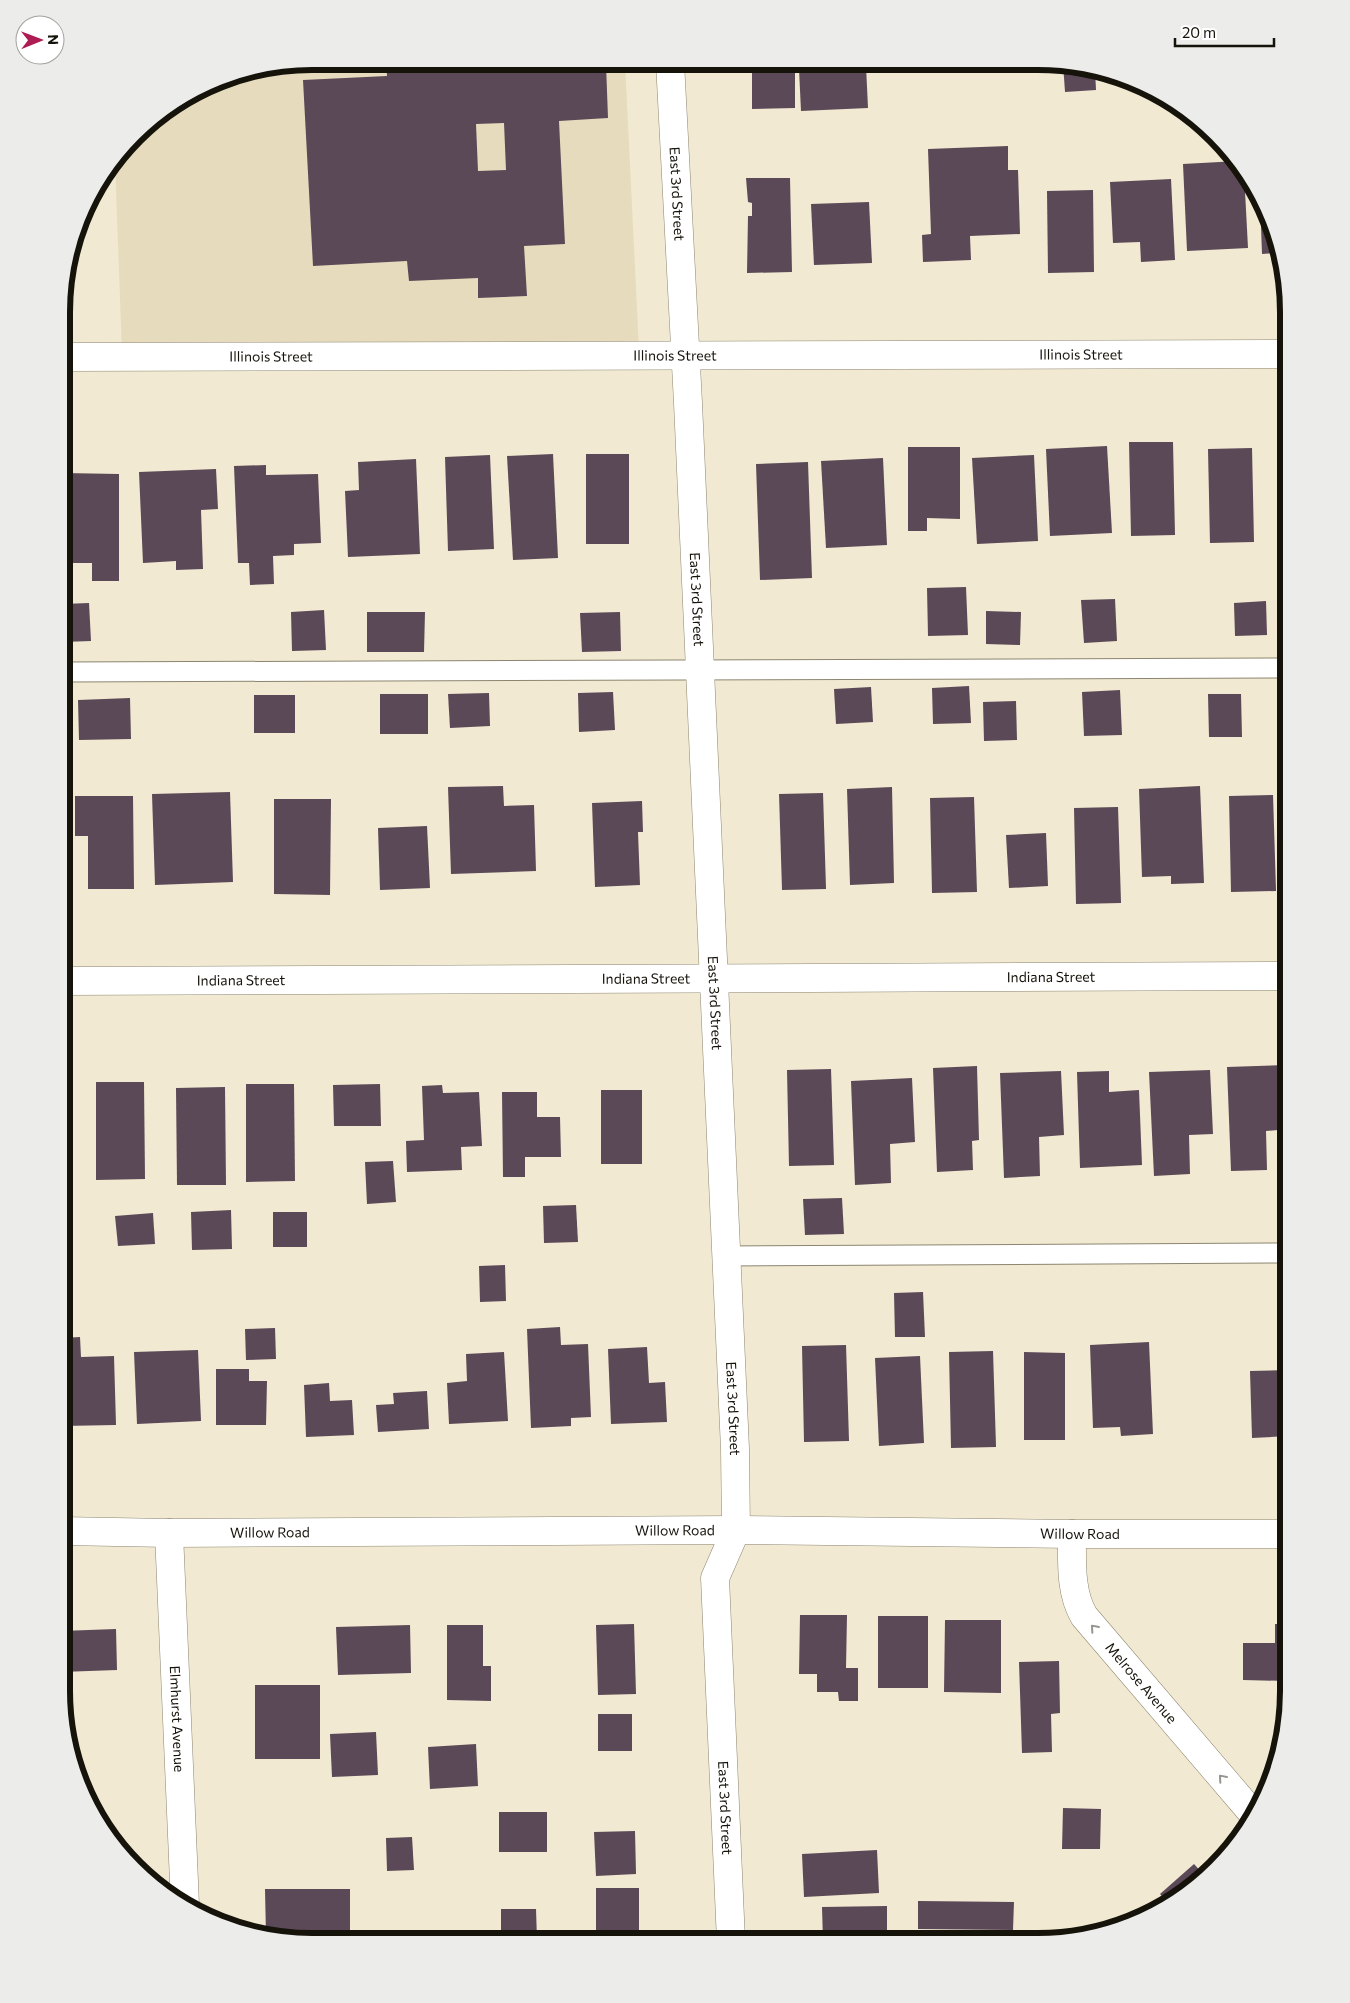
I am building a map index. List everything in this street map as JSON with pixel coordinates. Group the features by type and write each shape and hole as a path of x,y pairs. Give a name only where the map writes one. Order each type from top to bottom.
{"street":[{"name":"East 3rd Street","path":"670,70 700,669 735,1449 736,1530 715,1578 731,1933"},
{"name":"Illinois Street","path":"70,357 1280,354"},
{"name":"Indiana Street","path":"70,981 1280,976"},
{"name":"Willow Road","path":"70,1531 169,1533 736,1530 1072,1534 1280,1534"},
{"name":"Elmhurst Avenue","path":"169,1533 185,1897"},
{"name":"Melrose Avenue","path":"1072,1534 1074,1588 1077,1605 1084,1616 1250,1809"}],"lane":[{"path":"70,672 1280,668"},
{"path":"726,1256 1280,1254"}],"shaded area":[{"path":"312,70 625,70 639,350 122,353 115,172 130,152 152,130 191,102 219,88 249,78 280,72"}],"building":[{"path":"387,70 606,70 608,118 559,121 565,244 524,246 527,296 478,298 478,278 409,281 407,261 313,266 303,80 387,76","holes":["504,123 506,170 478,171 476,124"]},
{"path":"799,70 866,70 868,108 801,111"},
{"path":"752,71 795,71 795,108 752,109"},
{"path":"1064,72 1095,77 1096,90 1065,92"},
{"path":"1008,146 1008,170 1018,170 1020,234 970,236 971,260 923,262 922,235 931,234 928,149"},
{"path":"1227,162 1245,186 1248,248 1187,251 1183,164"},
{"path":"746,178 790,178 792,272 747,273 748,216 752,216 752,203 748,202"},
{"path":"1171,179 1175,260 1141,262 1140,242 1113,243 1110,182"},
{"path":"1093,190 1094,272 1048,273 1047,191"},
{"path":"869,202 872,263 814,265 811,204"},
{"path":"1261,216 1273,253 1262,254"},
{"path":"1129,442 1173,442 1175,535 1131,536"},
{"path":"1279,443 1280,443 1280,490"},
{"path":"1107,446 1112,533 1050,536 1046,449"},
{"path":"908,447 960,447 960,519 927,518 927,531 908,531"},
{"path":"1252,448 1254,542 1210,543 1208,449"},
{"path":"553,454 558,558 513,560 507,456"},
{"path":"586,454 629,454 629,544 586,544"},
{"path":"490,455 494,549 448,551 445,457"},
{"path":"1034,455 1038,541 977,544 972,458"},
{"path":"883,458 887,545 826,548 821,461"},
{"path":"416,459 420,554 348,557 345,491 359,490 358,462"},
{"path":"808,462 812,578 760,580 756,464"},
{"path":"266,465 266,475 318,474 321,543 294,544 294,555 273,556 274,584 250,585 249,563 238,563 234,466"},
{"path":"216,469 218,509 201,510 203,569 176,570 176,561 143,563 139,472"},
{"path":"70,473 119,474 119,581 92,581 92,563 70,563"},
{"path":"966,587 968,635 928,636 927,588"},
{"path":"1115,599 1117,641 1084,643 1081,600"},
{"path":"1266,601 1267,635 1235,636 1234,603"},
{"path":"89,603 91,641 70,642 70,604"},
{"path":"324,610 326,650 292,651 291,612"},
{"path":"986,611 1021,612 1020,645 986,644"},
{"path":"367,612 425,612 424,652 367,652"},
{"path":"620,612 621,651 582,652 580,613"},
{"path":"969,686 971,723 933,724 932,688"},
{"path":"871,687 873,722 836,724 834,689"},
{"path":"1120,690 1122,735 1084,736 1082,692"},
{"path":"613,692 615,730 579,732 578,693"},
{"path":"489,693 490,726 450,728 448,694"},
{"path":"380,694 428,694 428,734 380,734"},
{"path":"1208,694 1241,694 1242,737 1209,737"},
{"path":"254,695 295,695 295,733 254,733"},
{"path":"130,698 131,739 79,740 78,700"},
{"path":"1016,701 1017,740 984,741 983,702"},
{"path":"503,786 504,806 534,805 536,871 451,874 448,787"},
{"path":"1200,786 1204,883 1171,884 1171,876 1142,877 1139,789"},
{"path":"892,787 894,883 850,885 847,789"},
{"path":"230,792 233,882 155,885 152,794"},
{"path":"823,793 826,889 782,890 779,794"},
{"path":"1273,795 1276,891 1231,892 1229,796"},
{"path":"75,796 133,796 134,889 88,889 88,836 75,836"},
{"path":"974,797 977,892 932,893 930,798"},
{"path":"274,799 331,799 330,895 274,894"},
{"path":"642,801 643,832 638,832 640,885 595,887 592,803"},
{"path":"1118,807 1121,903 1076,904 1074,808"},
{"path":"427,826 430,888 380,890 378,828"},
{"path":"1046,833 1048,886 1009,888 1006,835"},
{"path":"1280,1065 1280,1130 1266,1131 1267,1170 1231,1171 1227,1067"},
{"path":"977,1066 979,1140 972,1141 973,1170 937,1172 933,1068"},
{"path":"831,1069 834,1165 789,1166 787,1070"},
{"path":"1210,1070 1213,1134 1189,1135 1190,1174 1154,1176 1149,1072"},
{"path":"1061,1071 1064,1135 1039,1137 1040,1176 1004,1178 1000,1073"},
{"path":"1109,1071 1109,1092 1139,1090 1142,1165 1080,1168 1077,1072"},
{"path":"912,1078 915,1142 890,1144 891,1183 855,1185 851,1081"},
{"path":"96,1082 144,1082 145,1179 96,1180"},
{"path":"246,1084 294,1084 295,1181 246,1182"},
{"path":"380,1084 381,1126 334,1126 333,1085"},
{"path":"442,1085 443,1093 479,1092 482,1146 461,1147 462,1170 407,1172 406,1141 424,1140 422,1086"},
{"path":"225,1087 226,1185 177,1185 176,1088"},
{"path":"601,1090 642,1090 642,1164 601,1164"},
{"path":"502,1092 537,1092 537,1117 560,1117 561,1157 525,1157 525,1177 503,1177"},
{"path":"393,1161 396,1202 367,1204 365,1162"},
{"path":"842,1198 844,1234 805,1235 803,1199"},
{"path":"576,1205 578,1242 544,1243 543,1206"},
{"path":"231,1210 232,1249 192,1250 191,1212"},
{"path":"273,1212 307,1212 307,1247 273,1247"},
{"path":"153,1213 155,1244 118,1246 115,1216"},
{"path":"505,1265 506,1301 480,1302 479,1266"},
{"path":"923,1292 925,1337 895,1337 894,1293"},
{"path":"560,1327 561,1345 588,1344 591,1417 571,1418 571,1426 531,1428 527,1329"},
{"path":"275,1328 276,1359 246,1360 245,1329"},
{"path":"80,1337 81,1357 114,1356 116,1425 70,1426 70,1338"},
{"path":"1149,1342 1153,1434 1121,1436 1120,1427 1093,1428 1090,1345"},
{"path":"846,1345 849,1441 804,1442 802,1346"},
{"path":"647,1347 649,1383 665,1382 667,1422 611,1424 608,1349"},
{"path":"198,1350 201,1421 137,1424 134,1352"},
{"path":"993,1351 996,1447 951,1448 949,1352"},
{"path":"504,1352 508,1421 449,1424 447,1383 467,1381 466,1354"},
{"path":"1024,1352 1065,1353 1065,1440 1024,1440"},
{"path":"920,1356 924,1443 879,1446 875,1358"},
{"path":"216,1369 249,1369 249,1381 267,1381 266,1425 216,1425"},
{"path":"1280,1370 1280,1436 1252,1438 1250,1371"},
{"path":"329,1383 330,1401 352,1400 354,1435 306,1437 304,1385"},
{"path":"427,1391 429,1429 378,1432 376,1405 394,1404 393,1393"},
{"path":"800,1615 847,1615 846,1668 858,1668 858,1701 839,1701 838,1692 817,1692 817,1674 799,1674"},
{"path":"878,1616 928,1616 928,1688 878,1688"},
{"path":"945,1620 1001,1620 1001,1693 944,1692"},
{"path":"634,1624 636,1694 598,1695 596,1625"},
{"path":"1275,1624 1280,1624 1280,1681 1243,1680 1243,1643 1275,1643"},
{"path":"410,1625 411,1673 338,1675 336,1627"},
{"path":"447,1625 483,1625 483,1666 491,1666 491,1701 447,1700"},
{"path":"116,1629 117,1670 70,1672 70,1631"},
{"path":"1059,1661 1060,1713 1051,1714 1052,1752 1022,1753 1019,1662"},
{"path":"255,1685 320,1685 320,1759 255,1759"},
{"path":"598,1714 632,1714 632,1751 598,1751"},
{"path":"376,1732 378,1775 332,1777 330,1734"},
{"path":"476,1744 478,1786 430,1789 428,1747"},
{"path":"1063,1808 1101,1809 1100,1849 1062,1849"},
{"path":"499,1812 547,1812 547,1852 499,1852"},
{"path":"635,1831 636,1874 596,1876 594,1832"},
{"path":"412,1837 414,1870 387,1871 386,1838"},
{"path":"877,1850 879,1893 804,1897 802,1854"},
{"path":"1194,1864 1200,1871 1163,1898 1160,1894"},
{"path":"596,1888 639,1888 639,1933 596,1933"},
{"path":"265,1889 350,1889 350,1933 312,1933 266,1928"},
{"path":"918,1901 1014,1902 1013,1930 918,1929"},
{"path":"887,1906 887,1933 823,1933 822,1907"},
{"path":"501,1909 536,1909 537,1933 501,1933"}]}
